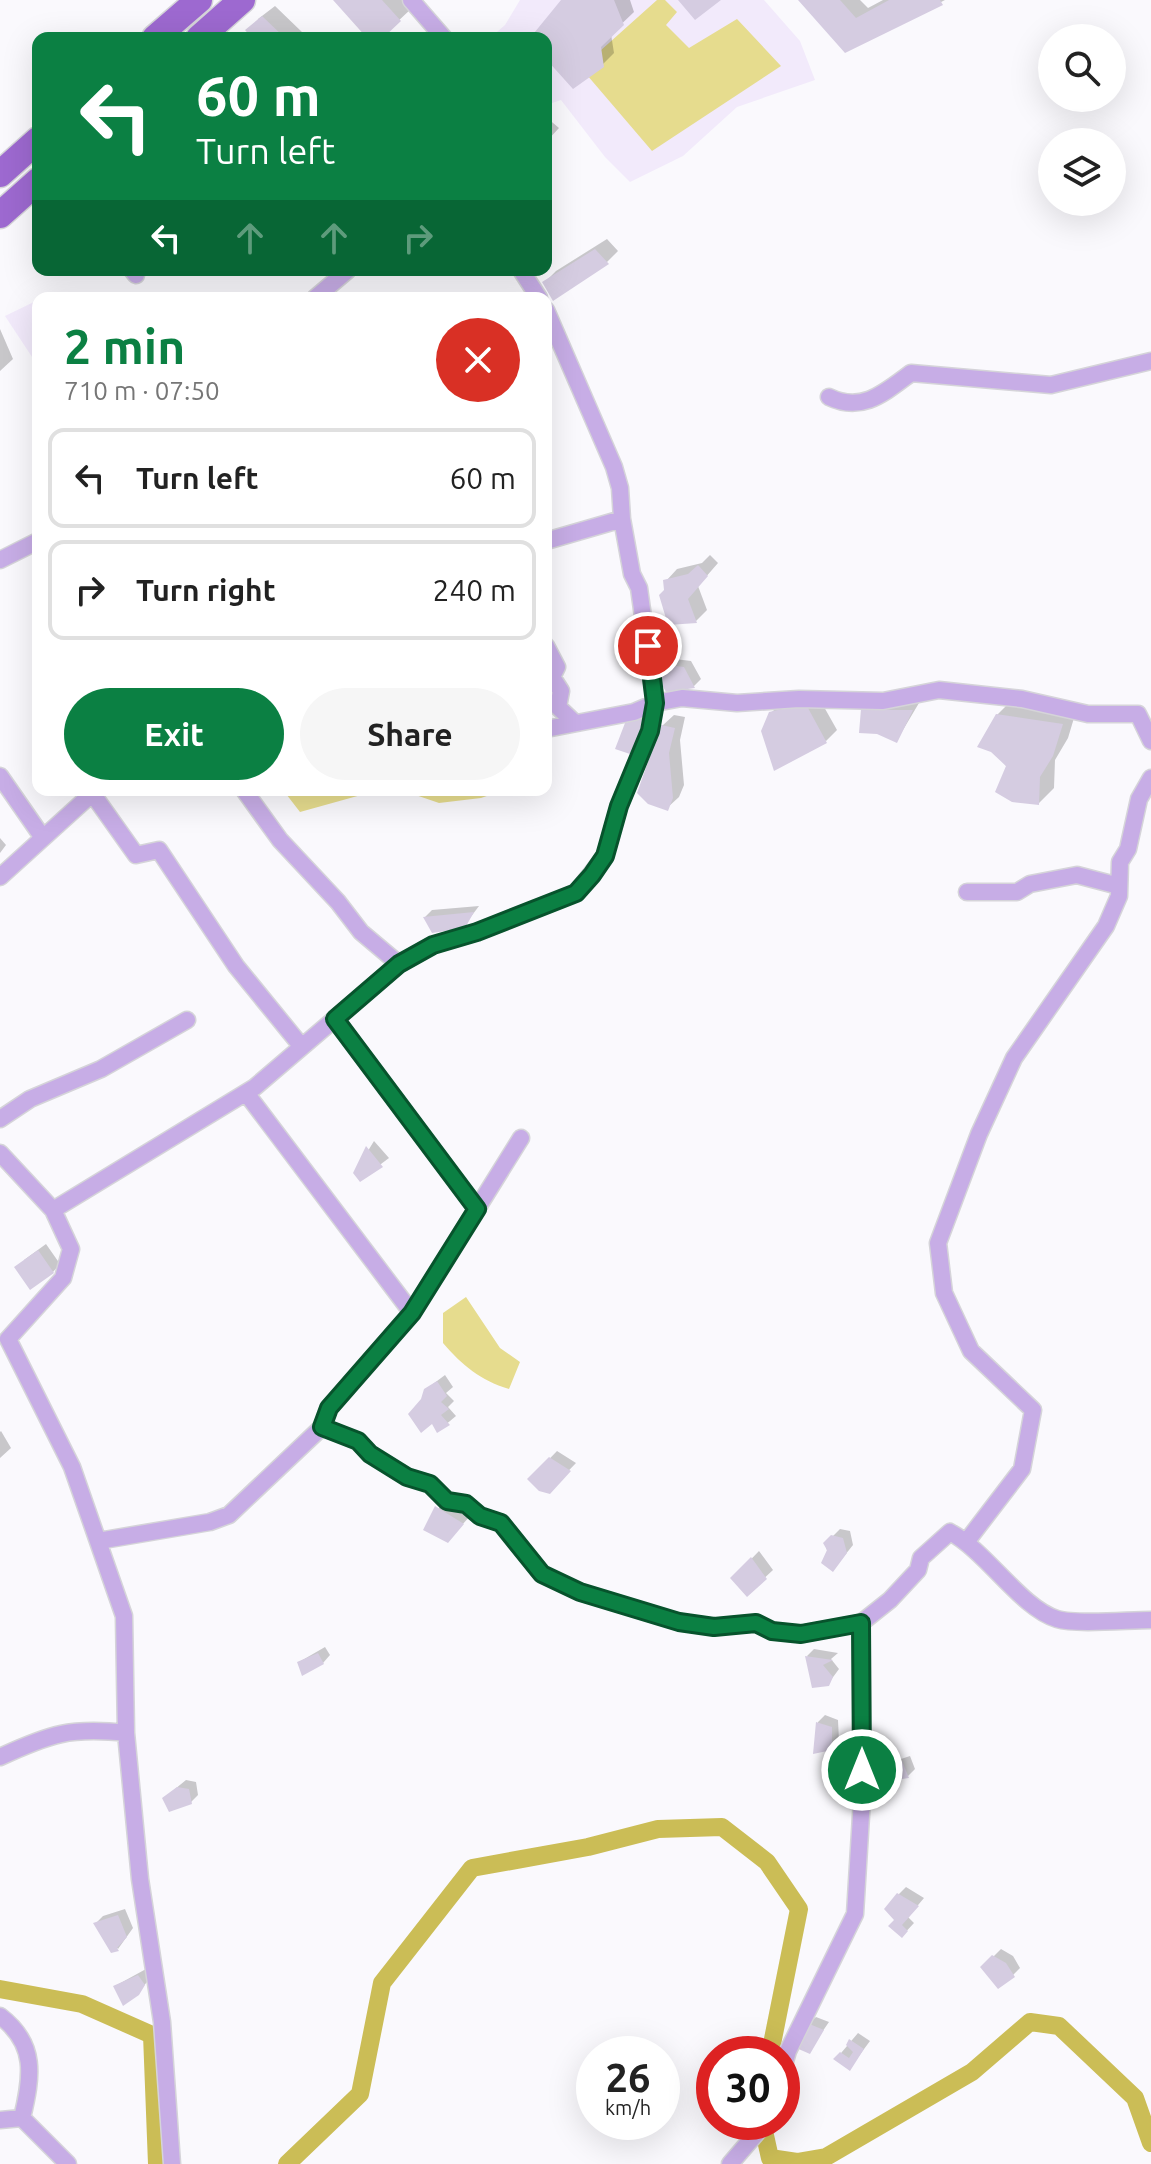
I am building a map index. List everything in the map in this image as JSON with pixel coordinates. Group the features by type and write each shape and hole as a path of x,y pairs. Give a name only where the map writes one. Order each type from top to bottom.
{"main road":[{"path":"162,32 199,0"},
{"path":"206,32 242,0"},
{"path":"0,174 32,145"},
{"path":"0,215 32,186"}],"street":[{"path":"411,0 439,32"},
{"path":"322,292 341,276"},
{"path":"53,1210 246,1093 399,964 433,945 477,932 576,893 605,856 619,806 650,731 655,703 639,588 632,574 622,519 620,488 614,467 552,324"},
{"path":"829,397 845,405 875,400 911,373 1051,385 1151,361"},
{"path":"552,539 622,519"},
{"path":"0,560 32,544"},
{"path":"552,657 557,667 552,677 561,691 558,707 575,723"},
{"path":"552,728 634,712 655,703 682,698 737,703 799,699 883,701 939,690 1012,697 1088,714 1138,714 1151,741"},
{"path":"0,776 43,838"},
{"path":"967,1541 1022,1469 1033,1410 971,1351 944,1293 938,1243 979,1134 1014,1058 1106,926 1119,896 1120,862 1128,849 1139,799 1151,778"},
{"path":"0,877 90,796"},
{"path":"97,796 136,855 159,850 236,966 302,1047"},
{"path":"248,796 280,840 338,902 361,932 399,964"},
{"path":"967,892 1017,892 1030,884 1077,875 1119,886"},
{"path":"335,1019 477,1209"},
{"path":"0,1119 30,1099 101,1069 187,1020"},
{"path":"246,1093 412,1313"},
{"path":"98,1541 210,1522 229,1515 322,1427 329,1408 412,1313 521,1138"},
{"path":"0,1153 53,1210 71,1249 63,1278 6,1335 72,1467 124,1616 126,1733 140,1879 162,2022 172,2164"},
{"path":"322,1427 358,1441 370,1454 407,1477 430,1484 447,1501 466,1504 480,1516 501,1523 542,1574 580,1592 679,1622 714,1627 756,1623 772,1631 801,1634 861,1623 890,1600 918,1570 921,1558 950,1532 967,1541 1037,1608 1058,1619 1151,1620"},
{"path":"795,2036 855,1914 862,1799 861,1623"},
{"path":"0,1757 43,1737 82,1728 126,1733"},
{"path":"0,2016 16,2028 28,2053 30,2083 22,2118"},
{"path":"0,2120 22,2118"},
{"path":"22,2118 68,2164"},
{"path":"731,2162 750,2140"}],"shaded area":[{"path":"520,0 764,0 800,41 815,80 737,107 683,156 630,182 605,157 561,100 552,103 552,32 497,32 505,25"},
{"path":"657,0 665,0 677,12 666,25 689,48 737,19 781,66 652,151 581,68"},
{"path":"32,303 32,357 5,316"},
{"path":"288,796 357,796 300,812"},
{"path":"419,796 487,796 481,798 439,803"},
{"path":"466,1297 500,1348 520,1362 509,1389 473,1371 443,1343 443,1313"}],"building":[{"path":"333,0 382,0 401,21 389,32 362,32"},
{"path":"561,0 614,0 624,25 601,47 604,67 573,89 552,66 552,32 535,32"},
{"path":"678,0 721,0 695,20"},
{"path":"798,0 840,0 856,18 889,0 940,0 943,5 845,53"},
{"path":"262,16 279,32 247,32 245,30"},
{"path":"595,249 609,264 553,301 552,292 548,292 542,282"},
{"path":"698,565 708,576 688,599 697,623 668,625 659,595 664,590 663,580 688,574"},
{"path":"650,663 684,667 695,688 666,692"},
{"path":"791,707 808,708 827,743 774,771 761,731 769,712"},
{"path":"861,709 913,710 897,743 877,734 859,733"},
{"path":"996,714 1063,724 1053,756 1040,777 1039,805 1012,802 995,792 1006,766 991,752 977,747"},
{"path":"653,715 639,757 615,749 625,723"},
{"path":"661,725 675,728 669,753 673,798 668,811 648,804 637,793"},
{"path":"474,912 465,928 432,933 423,917"},
{"path":"366,1146 383,1167 360,1182 353,1173"},
{"path":"38,1250 54,1273 30,1290 14,1267"},
{"path":"437,1381 447,1396 441,1402 449,1409 441,1415 450,1425 437,1433 432,1424 421,1433 408,1414 421,1399 424,1389"},
{"path":"549,1457 571,1471 550,1494 539,1491 527,1479"},
{"path":"435,1506 464,1524 448,1543 423,1530"},
{"path":"831,1535 843,1538 847,1553 833,1572 821,1563 827,1550 823,1543"},
{"path":"751,1557 767,1579 747,1597 730,1578"},
{"path":"318,1653 324,1664 302,1676 297,1662"},
{"path":"805,1656 833,1660 823,1665 833,1677 829,1686 812,1688"},
{"path":"816,1722 832,1727 832,1750 813,1754"},
{"path":"902,1761 909,1778 881,1782 876,1771"},
{"path":"177,1787 189,1789 192,1804 169,1812 162,1798"},
{"path":"897,1893 919,1906 902,1925 908,1931 902,1938 888,1926 894,1920 884,1909"},
{"path":"118,1915 127,1937 117,1948 119,1951 111,1953 93,1923"},
{"path":"992,1955 1006,1963 1015,1977 998,1989 980,1967"},
{"path":"138,1975 145,1985 139,1995 123,2006 113,1986"},
{"path":"807,2023 824,2030 810,2054 800,2050 800,2036"},
{"path":"849,2039 864,2049 850,2071 833,2059 840,2052 849,2058 853,2052 846,2045"}],"waterway":[{"path":"287,2164 360,2094 382,1983 472,1868 588,1847 658,1829 722,1827 767,1862 799,1909 774,2036"},
{"path":"0,1989 82,2004 152,2035 157,2164"},
{"path":"766,2140 770,2158 797,2162 826,2157 972,2072 1030,2022 1059,2026 1135,2098 1151,2143"}],"route":[{"path":"648,646 655,703 650,731 619,806 605,856 592,875 576,893 477,932 433,945 399,964 335,1019 477,1209 412,1313 329,1408 322,1427 358,1441 370,1454 407,1477 430,1484 447,1501 466,1504 480,1516 501,1523 542,1574 598,1599 679,1622 714,1627 756,1623 772,1631 801,1634 861,1623 862,1770"}]}
